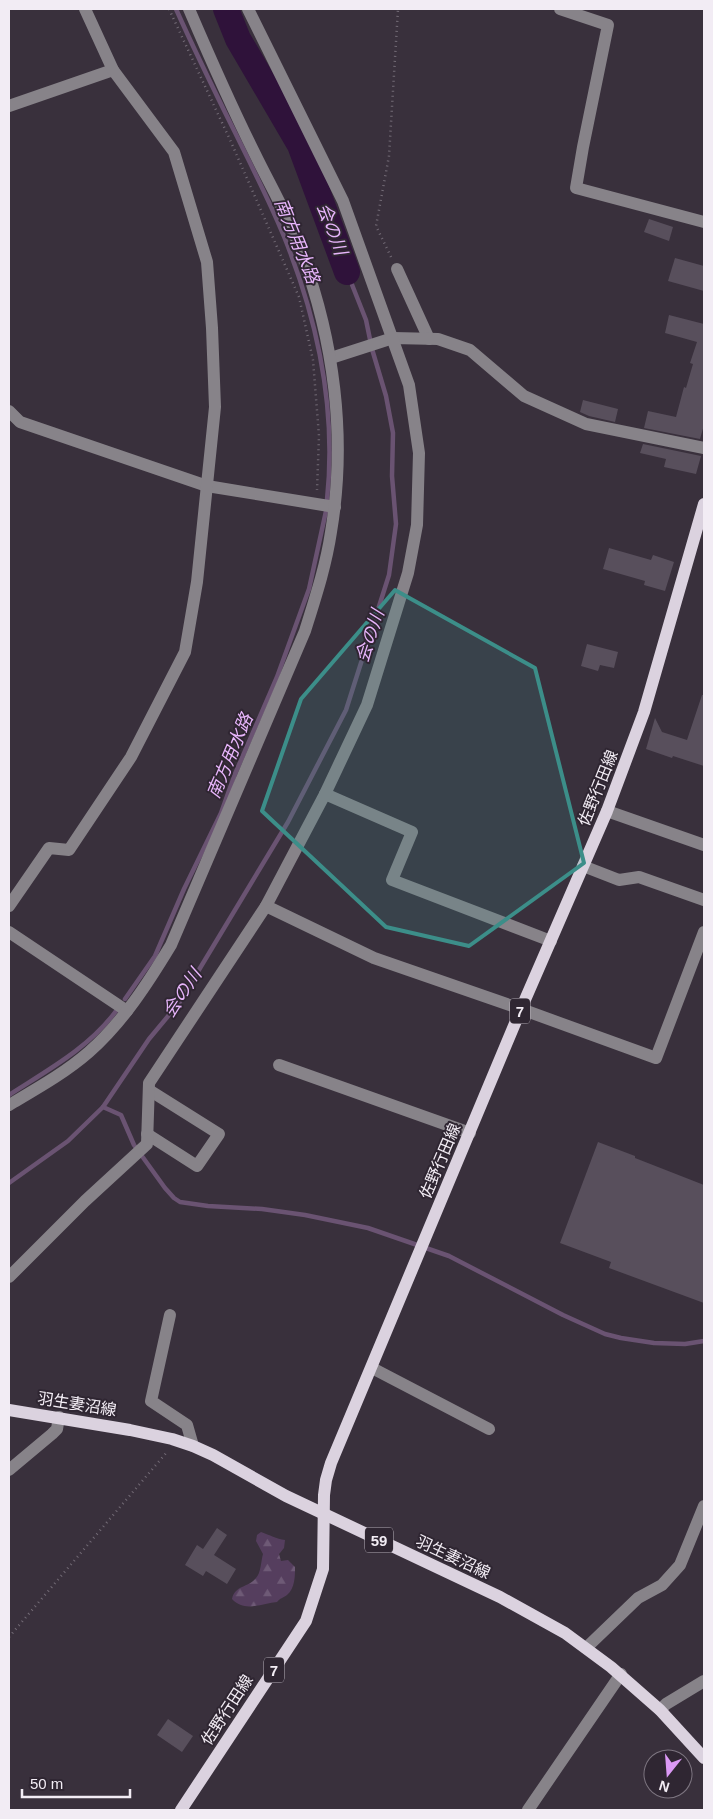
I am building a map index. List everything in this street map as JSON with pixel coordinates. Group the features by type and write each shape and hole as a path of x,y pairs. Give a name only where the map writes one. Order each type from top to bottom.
{"main road":[{"name":"佐野行田線","path":"181,1810 306,1621 323,1569 326,1480 331,1463 521,1009 607,811 644,712 700,533 704,504"},
{"name":"羽生妻沼線","path":"9,1410 130,1430 172,1439 193,1446 213,1454 286,1496 500,1597 536,1616 586,1648 621,1674 660,1710 704,1758"}],"street":[{"path":"9,906 49,848 69,850 131,757 185,652 197,582 216,407 207,262 174,152 113,70 85,9"},
{"path":"9,1106 62,1072 89,1052 109,1032 127,1011 175,937 305,631 320,583 331,534 335,507 338,455 336,408 331,358 318,301 300,248 228,99 190,9"},
{"path":"9,1277 85,1201 146,1144 149,1083 266,906 325,794 367,705 408,573 417,525 419,454 409,385 343,201 248,9"},
{"path":"560,9 608,26 576,188 704,222"},
{"path":"9,106 113,70"},
{"path":"397,269 429,339"},
{"path":"331,358 393,338 438,339 470,350 524,396 586,424 704,448"},
{"path":"9,411 20,422 206,486 335,507"},
{"path":"325,794 412,832 392,880 550,941"},
{"path":"607,811 704,845"},
{"path":"583,866 619,880 639,877 704,900"},
{"path":"266,906 374,958 656,1058 704,932"},
{"path":"9,932 127,1011"},
{"path":"279,1065 470,1133"},
{"path":"147,1134 197,1166 219,1134 149,1090"},
{"path":"170,1315 151,1401 187,1425 193,1446"},
{"path":"372,1368 489,1428"},
{"path":"9,1470 57,1429 58,1417"},
{"path":"586,1648 638,1598 662,1585 680,1565 704,1506"},
{"path":"528,1810 621,1674"},
{"path":"660,1710 666,1704 704,1681"}],"path":[{"path":"169,9 231,142 299,296 313,360 319,436 316,504"},
{"path":"397,269 376,226 389,156 398,9"},
{"path":"9,1637 166,1455 172,1439"}],"highlighted area":[{"path":"395,590 535,668 584,863 469,946 386,927 262,811 301,699"}],"green space":[{"path":"261,1532 285,1540 284,1548 279,1554 281,1561 288,1560 295,1567 294,1582 290,1592 277,1602 242,1606 232,1599 236,1591 258,1576 263,1554 256,1541 257,1535"}],"building":[{"path":"649,219 673,227 669,241 644,232"},
{"path":"675,258 704,266 704,291 668,281"},
{"path":"669,315 704,324 704,425 700,439 644,428 648,411 676,417 684,387 686,388 693,364 690,363 697,342 665,333"},
{"path":"583,400 618,409 615,422 580,412"},
{"path":"643,444 701,456 696,474 664,467 666,459 640,453"},
{"path":"609,548 651,560 653,555 674,562 665,591 644,585 645,581 603,569"},
{"path":"587,644 618,652 614,668 600,665 598,671 581,666"},
{"path":"702,695 704,695 704,766 646,749 655,718 662,732 687,740"},
{"path":"598,1142 704,1185 704,1303 609,1268 611,1262 560,1243"},
{"path":"217,1528 227,1535 214,1555 236,1569 227,1584 206,1571 203,1576 185,1565 197,1545 203,1549"},
{"path":"168,1719 193,1736 182,1752 157,1735"}],"waterway":[{"name":"南方用水路","path":"176,9 273,210 301,282 317,343 327,405 329,436 327,500"},
{"name":"会の川","path":"226,9 238,39 300,145 347,272"},
{"name":"会の川","path":"9,1183 68,1141 103,1107 149,1039 179,1003 288,822 346,710 389,575 396,524 392,476 393,433 386,396 372,349 366,320 347,272"},
{"name":"南方用水路","path":"125,999 155,956 184,889 221,813 235,774 277,677 309,589 326,511"},
{"name":"南方用水路","path":"9,1095 80,1048 116,1011"},
{"path":"103,1107 121,1115 134,1145 165,1188 180,1202 208,1206 262,1209 305,1215 368,1228 449,1256 563,1315 605,1334 654,1343 685,1344 704,1341"}]}
